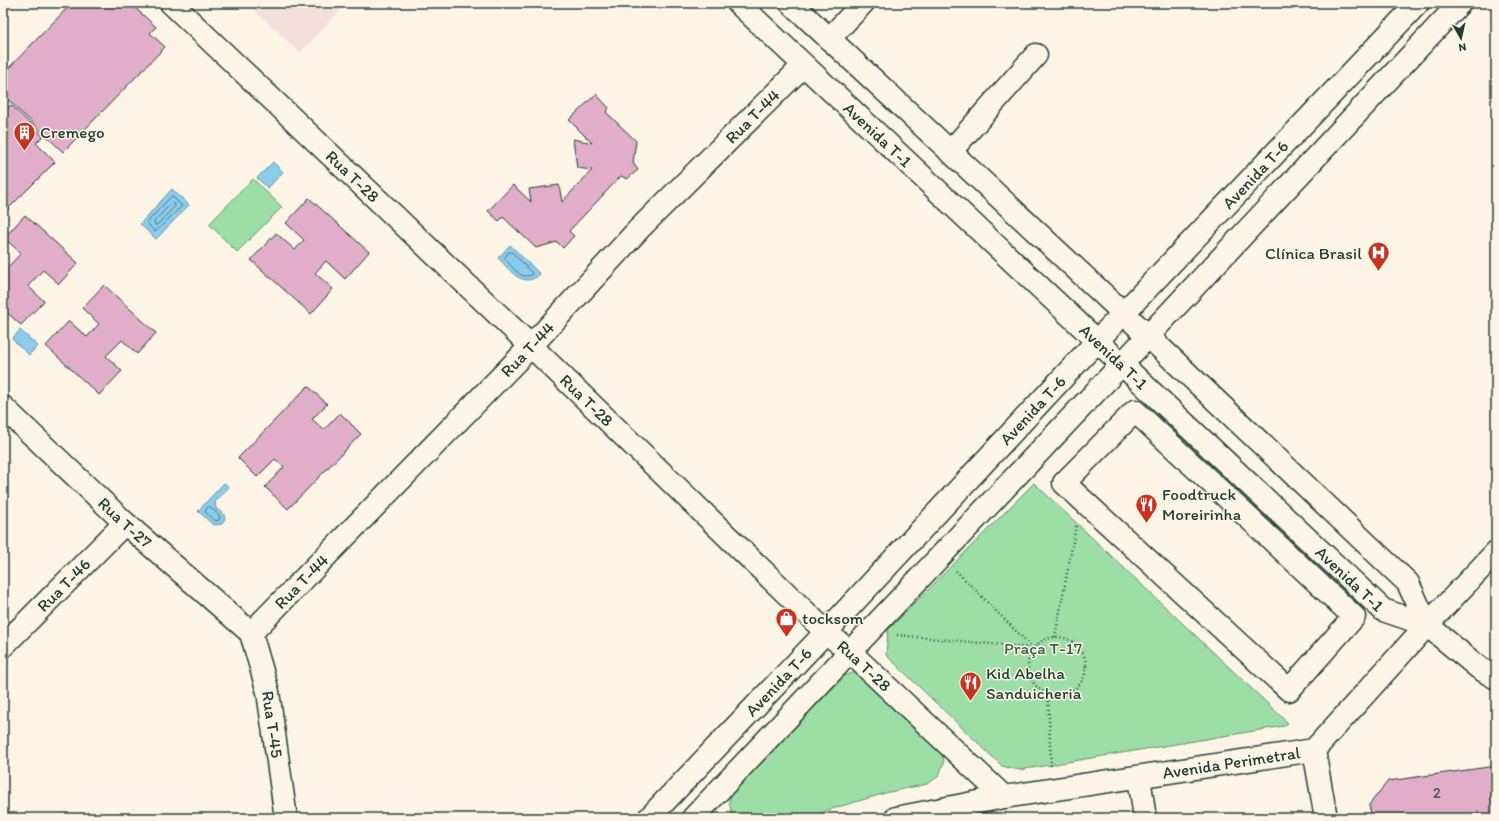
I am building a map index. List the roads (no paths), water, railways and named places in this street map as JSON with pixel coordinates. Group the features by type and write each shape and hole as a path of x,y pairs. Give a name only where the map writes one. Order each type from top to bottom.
{"street":[{"name":"Rua T-28","path":"171,3 531,346 826,632 850,652 1004,797"},
{"name":"Avenida T-1","path":"738,3 803,66 1383,610 1427,625"},
{"name":"Avenida T-1","path":"791,3 1148,336 1408,583 1427,625"},
{"path":"828,39 863,3"},
{"name":"Avenida T-6","path":"649,818 826,632 1097,341 1418,3"},
{"name":"Avenida T-6","path":"693,818 1121,365 1460,3"},
{"path":"950,152 1036,55"},
{"name":"Rua T-44","path":"251,633 531,346 639,229 803,66"},
{"name":"Rua T-27","path":"3,407 125,523 251,633"},
{"path":"1135,411 1354,617 1289,690 1082,499 1064,483 1135,411"},
{"name":"Rua T-46","path":"3,646 125,523"},
{"name":"Avenida Perimetral","path":"896,818 1004,797 1314,750 1427,625 1496,552"},
{"path":"1427,625 1479,668 1496,678"},
{"name":"Rua T-45","path":"251,633 268,692 286,818"},
{"path":"1314,750 1326,818"},
{"path":"1139,777 1145,818"}],"water":[{"path":"273,162 283,172 268,188 257,178"},
{"path":"172,189 189,205 156,239 140,224"},
{"path":"510,245 540,274 528,280 522,279 512,273 498,258"},
{"path":"20,330 38,346 29,355 12,339"},
{"path":"224,483 229,487 215,502 216,509 223,513 225,518 222,524 213,525 198,511"}],"place":[{"name":"Cremego","path":"24,152"},
{"name":"Clínica Brasil","path":"1378,272"},
{"name":"Foodtruck Moreirinha","path":"1146,524"},
{"name":"tocksom","path":"786,638"},
{"name":"Kid Abelha Sanduicheria","path":"971,702"}],"park label":[{"name":"Praça T-17","path":"1043,648"}]}
